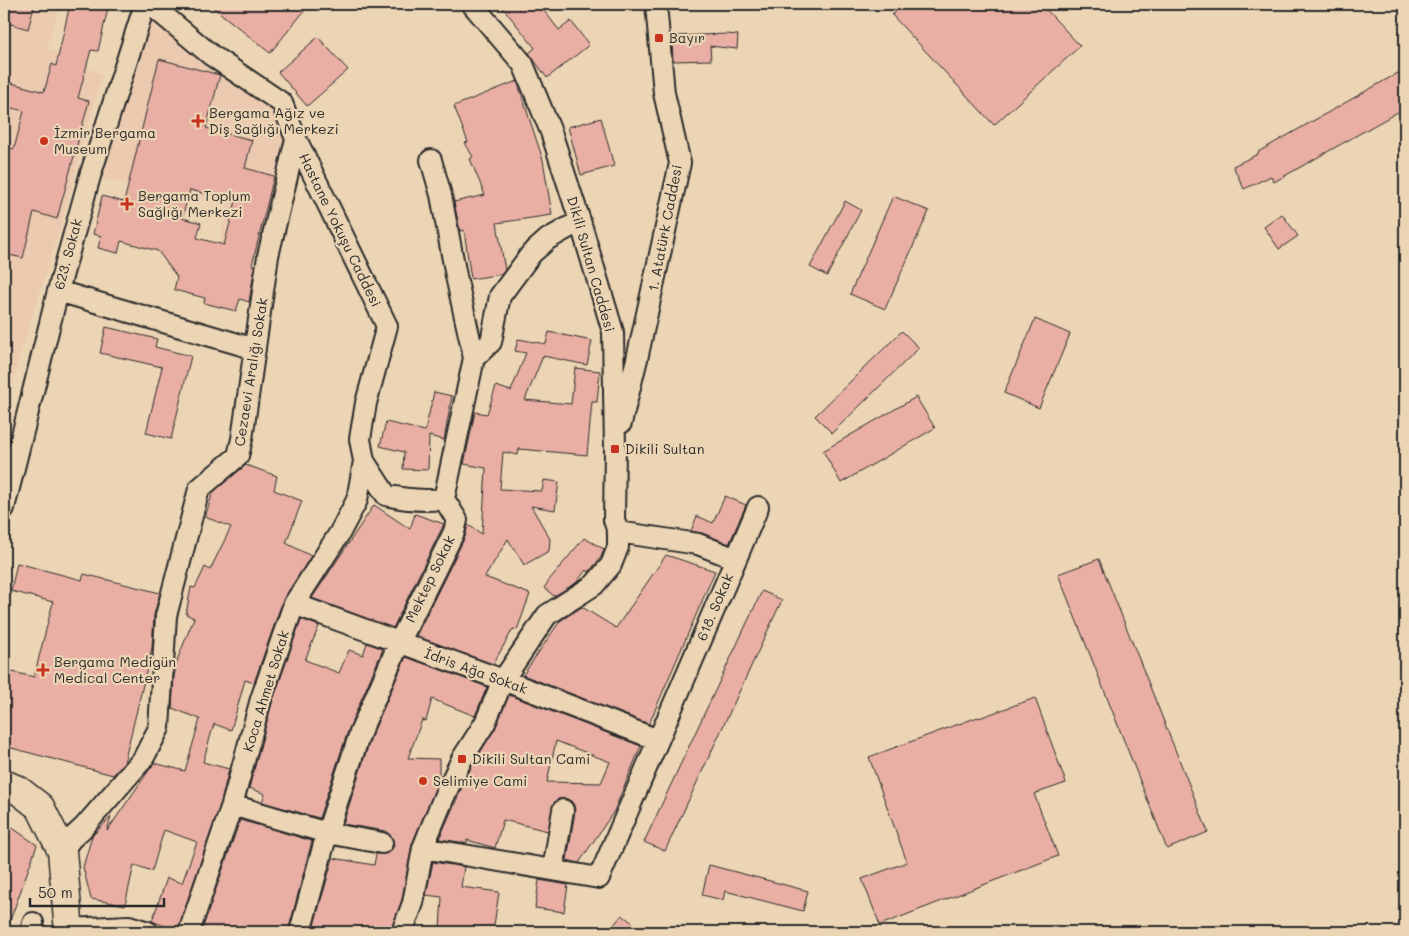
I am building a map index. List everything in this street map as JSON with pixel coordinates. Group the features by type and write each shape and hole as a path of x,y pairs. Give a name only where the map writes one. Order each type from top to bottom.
{"main road":[{"path":"4,784 18,790 40,807 62,852 68,923"}],"street":[{"name":"623. Sokak","path":"4,508 58,291 90,176 145,4"},
{"name":"Hastane Yokuşu Caddesi","path":"150,4 211,55 282,103 296,139 386,326 366,403 360,439 364,461"},
{"name":"Dikili Sultan Caddesi","path":"402,932 413,903 423,848 446,792 462,759 485,723 503,680 547,615 594,585 611,565 618,547 618,532 614,520 613,332 551,132 523,64 472,4"},
{"path":"642,4 659,38"},
{"name":"1. Atatürk Caddesi","path":"614,449 637,359 680,163 664,93 656,4"},
{"name":"Cezaevi Aralığı Sokak","path":"62,852 72,838 143,759 160,728 166,616 199,489 238,456 268,256 296,139"},
{"path":"364,461 386,495 403,499 444,499 474,358 441,195 431,160"},
{"path":"474,358 491,342 500,296 531,254 548,240 580,221"},
{"path":"58,291 255,350"},
{"name":"Koca Ahmet Sokak","path":"189,932 232,805 261,699 294,604 357,500 364,461"},
{"name":"Mektep Sokak","path":"300,932 326,833 360,733 399,643 454,532 457,520 444,499"},
{"path":"736,559 758,507"},
{"name":"618. Sokak","path":"553,870 599,878 736,559 698,544 618,532"},
{"name":"İdris Ağa Sokak","path":"294,604 503,680 658,740"},
{"path":"232,805 326,833 382,842"},
{"path":"423,848 553,870 563,810"},
{"path":"68,923 129,926 148,932"}],"shaded area":[{"name":"İzmir Bergama Museum","path":"4,4 61,4 46,48 102,75 62,222 4,407"},
{"name":"Bergama Ağız ve Diş Sağlığı Merkezi","path":"145,4 282,103 296,139 268,256 219,245 227,206 90,176"}],"building":[{"path":"4,4 35,4 28,29 4,22"},
{"name":"İzmir Bergama Museum","path":"70,4 109,4 98,51 91,50 78,98 89,101 57,219 34,212 23,258 4,254 4,220 7,205 4,204 4,146 14,149 24,111 4,106 4,81 44,92 52,64 56,66"},
{"path":"209,4 310,4 270,53"},
{"path":"500,4 539,4 559,30 571,21 589,45 547,78 529,53 535,48"},
{"path":"904,4 1041,4 1080,46 994,125 892,15"},
{"path":"738,35 737,49 710,46 711,60 673,61 672,36"},
{"path":"318,37 348,70 307,106 278,72"},
{"path":"159,59 220,75 206,128 252,140 245,168 274,176 252,265 255,266 249,302 240,299 236,311 204,303 205,298 174,290 177,277 158,251 121,241 118,253 98,248 101,236 93,234 102,196 124,202","holes":["190,190 236,201 224,245 197,238 201,223 182,218"]},
{"path":"1405,69 1405,108 1274,182 1271,176 1244,189 1233,166 1258,154 1258,152"},
{"path":"517,81 543,160 552,215 497,223 505,270 502,274 471,279 464,230 460,231 454,202 485,195 470,159 473,157 465,143 468,142 454,106"},
{"path":"601,118 614,166 581,175 568,127"},
{"path":"893,196 929,211 885,309 850,294"},
{"path":"845,201 861,210 827,276 810,267"},
{"path":"1282,214 1298,236 1279,249 1264,227"},
{"path":"1035,319 1070,334 1039,408 1004,393"},
{"path":"106,327 157,339 155,347 191,356 171,439 146,433 162,367 100,353"},
{"path":"902,331 919,348 832,433 815,416"},
{"path":"549,332 592,341 587,365 543,356 525,400 571,404 575,368 600,371 597,402 592,402 587,455 519,449 518,455 503,452 500,489 542,491 544,480 559,482 555,510 531,506 550,539 549,551 524,565 508,539 485,577 530,594 517,630 513,629 493,664 416,636 465,537 468,525 482,534 486,468 464,464 475,412 487,414 496,386 511,391 526,353 515,351 518,339 546,344"},
{"path":"434,392 452,396 444,440 429,436 428,470 403,469 404,452 380,446 386,422 425,431"},
{"path":"916,397 935,428 841,483 823,451"},
{"path":"246,465 277,476 274,490 302,501 286,543 311,556 283,600 254,683 245,680 231,730 214,724 203,762 229,769 221,802 177,931 152,921 167,878 182,883 197,842 164,830 152,871 134,865 125,905 91,899 83,867 92,836 111,817 107,831 154,763 185,771 200,719 172,708 174,676 178,658 194,618 186,614 191,587 195,588 205,567 210,570 231,527 205,517 213,492"},
{"path":"725,496 746,505 729,544 702,533 691,531 697,516 713,523"},
{"path":"374,505 410,529 415,514 444,524 393,628 312,598"},
{"path":"584,538 604,549 601,557 589,572 586,570 576,583 554,596 544,588"},
{"path":"666,555 715,571 649,724 523,675 560,621 582,607 616,628"},
{"path":"1099,559 1208,832 1167,849 1058,574"},
{"path":"17,563 82,580 84,574 160,593 154,615 152,648 124,763 113,775 4,746 4,670 34,677 53,602 11,591"},
{"path":"762,591 782,600 665,851 644,842"},
{"path":"301,619 319,626 305,660 339,673 349,650 363,655 367,643 383,649 349,728 319,818 262,802 265,794 249,788 272,703"},
{"path":"406,657 487,687 475,716 432,699 426,721 422,720 408,758 439,759 439,780 412,844 402,900 390,932 312,932 333,858 374,865 376,854 386,854 394,846 393,839 385,831 343,824 371,737"},
{"path":"509,695 641,746 614,811 579,863 567,860 575,811 571,801 565,798 558,799 554,803 548,831 503,820 495,848 467,840 467,843 439,839 472,765 495,729","holes":["556,741 610,762 601,783 547,782"]},
{"path":"1035,698 1066,783 1034,794 1058,856 880,925 862,879 907,862 869,757"},
{"path":"240,820 312,841 288,932 201,932"},
{"path":"4,822 37,845 6,932 4,931"},
{"path":"433,862 464,867 461,887 499,892 493,932 440,928 442,897 426,895"},
{"path":"709,865 808,891 803,911 725,891 723,900 702,895"},
{"path":"539,880 568,885 564,912 535,908"},
{"path":"622,915 645,932 608,932"}],"place":[{"name":"Bayır","path":"659,38"},
{"name":"Bergama Ağız ve Diş Sağlığı Merkezi","path":"198,121"},
{"name":"İzmir Bergama Museum","path":"44,141"},
{"name":"Bergama Toplum Sağlığı Merkezi","path":"127,204"},
{"name":"Dikili Sultan","path":"615,449"},
{"name":"Bergama Medigün Medical Center","path":"43,670"},
{"name":"Dikili Sultan Cami","path":"462,759"},
{"name":"Selimiye Cami","path":"423,781"}]}
